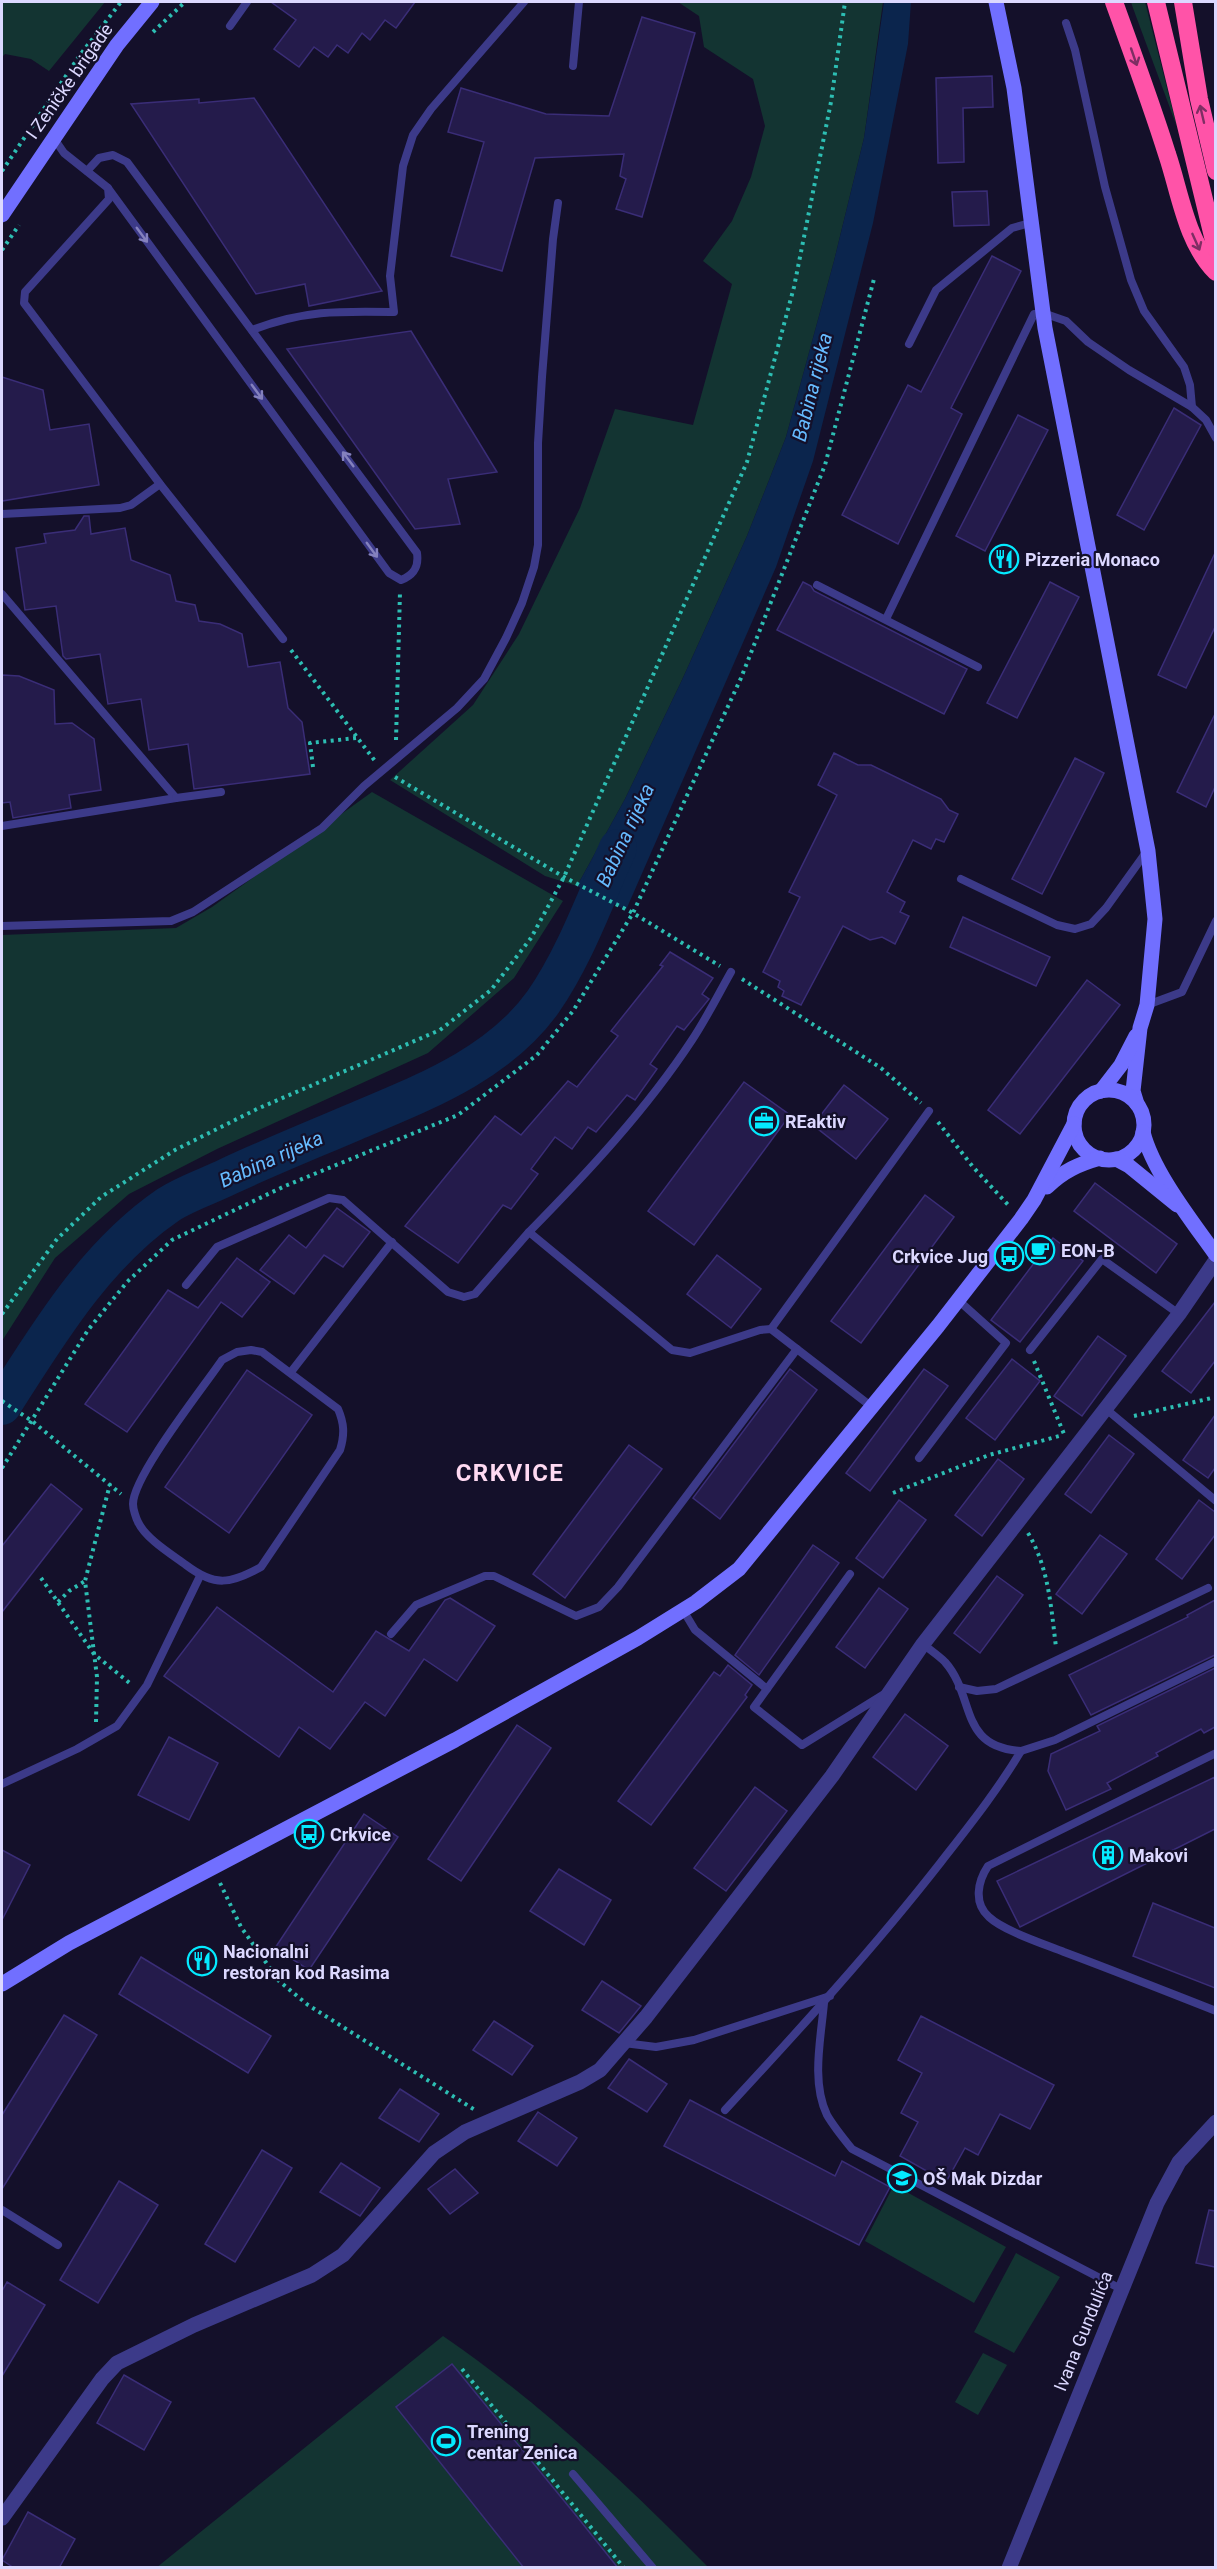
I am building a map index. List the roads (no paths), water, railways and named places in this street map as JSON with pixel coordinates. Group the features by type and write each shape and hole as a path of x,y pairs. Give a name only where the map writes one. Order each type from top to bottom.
{"highway":[{"path":"1114,2 1167,153 1191,232 1200,252 1215,272"},
{"path":"1156,2 1215,249"},
{"path":"1183,2 1198,99 1215,171"}],"main road":[{"name":"I Zeničke brigade","path":"2,215 52,137 117,45 152,2"},
{"path":"996,2 1014,88 1043,314 1148,850 1155,919 1147,1005 1140,1028 1133,1091 1143,1117 1143,1132 1147,1147 1186,1213 1214,1250"},
{"path":"2,1984 69,1943 455,1740 638,1638 683,1610 739,1569 872,1407 1021,1219 1034,1200 1074,1124 1082,1103 1101,1091 1120,1065 1140,1028"},
{"path":"1101,1091 1121,1092 1137,1104"},
{"path":"1074,1124 1081,1146 1090,1154 1129,1166 1186,1213"},
{"path":"1034,1200 1061,1174 1081,1163 1108,1158 1134,1149 1143,1132"}],"street":[{"path":"2,2518 102,2379 117,2363 194,2325 312,2275 343,2255 434,2153 465,2132 580,2082 600,2070 646,2018 832,1776 923,1644 1179,1314 1214,1250"},
{"name":"Ivana Gundulića","path":"1010,2568 1157,2203 1179,2162 1215,2122"}],"lane":[{"path":"230,26 247,2"},
{"path":"252,330 282,318 332,311 394,312 390,276 403,166 413,135 431,109 524,2"},
{"path":"573,66 579,2"},
{"path":"1066,23 1076,50 1105,187 1131,280 1144,311 1184,367 1190,385 1192,407"},
{"path":"52,137 64,153 108,188 389,573 400,580 414,573 418,562 417,553 127,162 113,154 99,158 87,171"},
{"path":"108,188 109,199 24,292 24,303 160,484 283,639"},
{"path":"2,926 171,921 193,912 322,828 383,770 457,708 484,679 522,603 534,567 538,545 538,443 541,388 558,203"},
{"path":"909,344 936,290 1012,228 1030,223"},
{"path":"886,619 1034,314 1043,314 1066,321 1088,342 1129,370 1192,407 1206,420 1215,438"},
{"path":"2,514 120,508 130,505 160,484"},
{"path":"818,585 978,666"},
{"path":"2,594 176,798"},
{"path":"2,826 221,792"},
{"path":"961,879 1057,925 1075,929 1091,924 1106,908 1148,850"},
{"path":"1147,1005 1182,992 1215,921"},
{"path":"186,1285 217,1247 329,1198 343,1200 448,1292 464,1297 475,1294 529,1232 567,1193 647,1100 692,1040 731,972"},
{"path":"771,1329 929,1111"},
{"path":"529,1232 672,1350 690,1353 760,1330 771,1329 872,1407"},
{"path":"291,1372 392,1242"},
{"path":"1030,1350 1102,1258 1179,1314"},
{"path":"920,1458 1006,1344 958,1300"},
{"path":"391,1634 416,1605 485,1576 494,1576 576,1616 598,1607 613,1593 797,1349"},
{"path":"237,1352 262,1352 291,1372 338,1409 343,1420 344,1436 340,1450 261,1567 241,1578 220,1582 200,1576 138,1524 133,1505 141,1477 222,1360 237,1352"},
{"path":"1106,1409 1215,1501"},
{"path":"850,1574 754,1707 802,1745 894,1688"},
{"path":"2,1784 95,1739 117,1725 142,1693 200,1576"},
{"path":"959,1687 976,1691 996,1689 1208,1588"},
{"path":"683,1610 695,1630 767,1689"},
{"path":"923,1644 946,1663 981,1736 1000,1749 1021,1752 1055,1740 1215,1661"},
{"path":"725,2110 827,2000 901,1914 1000,1786 1021,1752"},
{"path":"1215,1753 988,1866 979,1885 982,1909 997,1923 1036,1941 1215,2011"},
{"path":"624,2043 656,2047 694,2040 827,2000"},
{"path":"827,2000 819,2078 821,2097 827,2114 852,2149 1121,2289"},
{"path":"2,2210 58,2245"},
{"path":"573,2474 653,2568"}],"water":[{"path":"884,2 911,2 908,44 873,223 813,461 776,567 626,910 577,886 625,799 682,680 747,536 786,437 834,261 864,138"}],"waterway":[{"name":"Babina rijeka","path":"2,1406 75,1297 118,1247 168,1205 190,1193 432,1088 481,1060 525,1024 543,1002 565,966 618,848"}],"place":[{"name":"Pizzeria Monaco","path":"1004,559"},
{"name":"REaktiv","path":"764,1121"},
{"name":"EON-B","path":"1040,1250"},
{"name":"Crkvice Jug","path":"1009,1256"},
{"name":"Crkvice","path":"309,1834"},
{"name":"Makovi","path":"1108,1855"},
{"name":"Nacionalni restoran kod Rasima","path":"202,1961"},
{"name":"OŠ Mak Dizdar","path":"902,2178"},
{"name":"Trening centar Zenica","path":"446,2441"}],"district":[{"name":"CRKVICE","path":"510,1473"}]}
